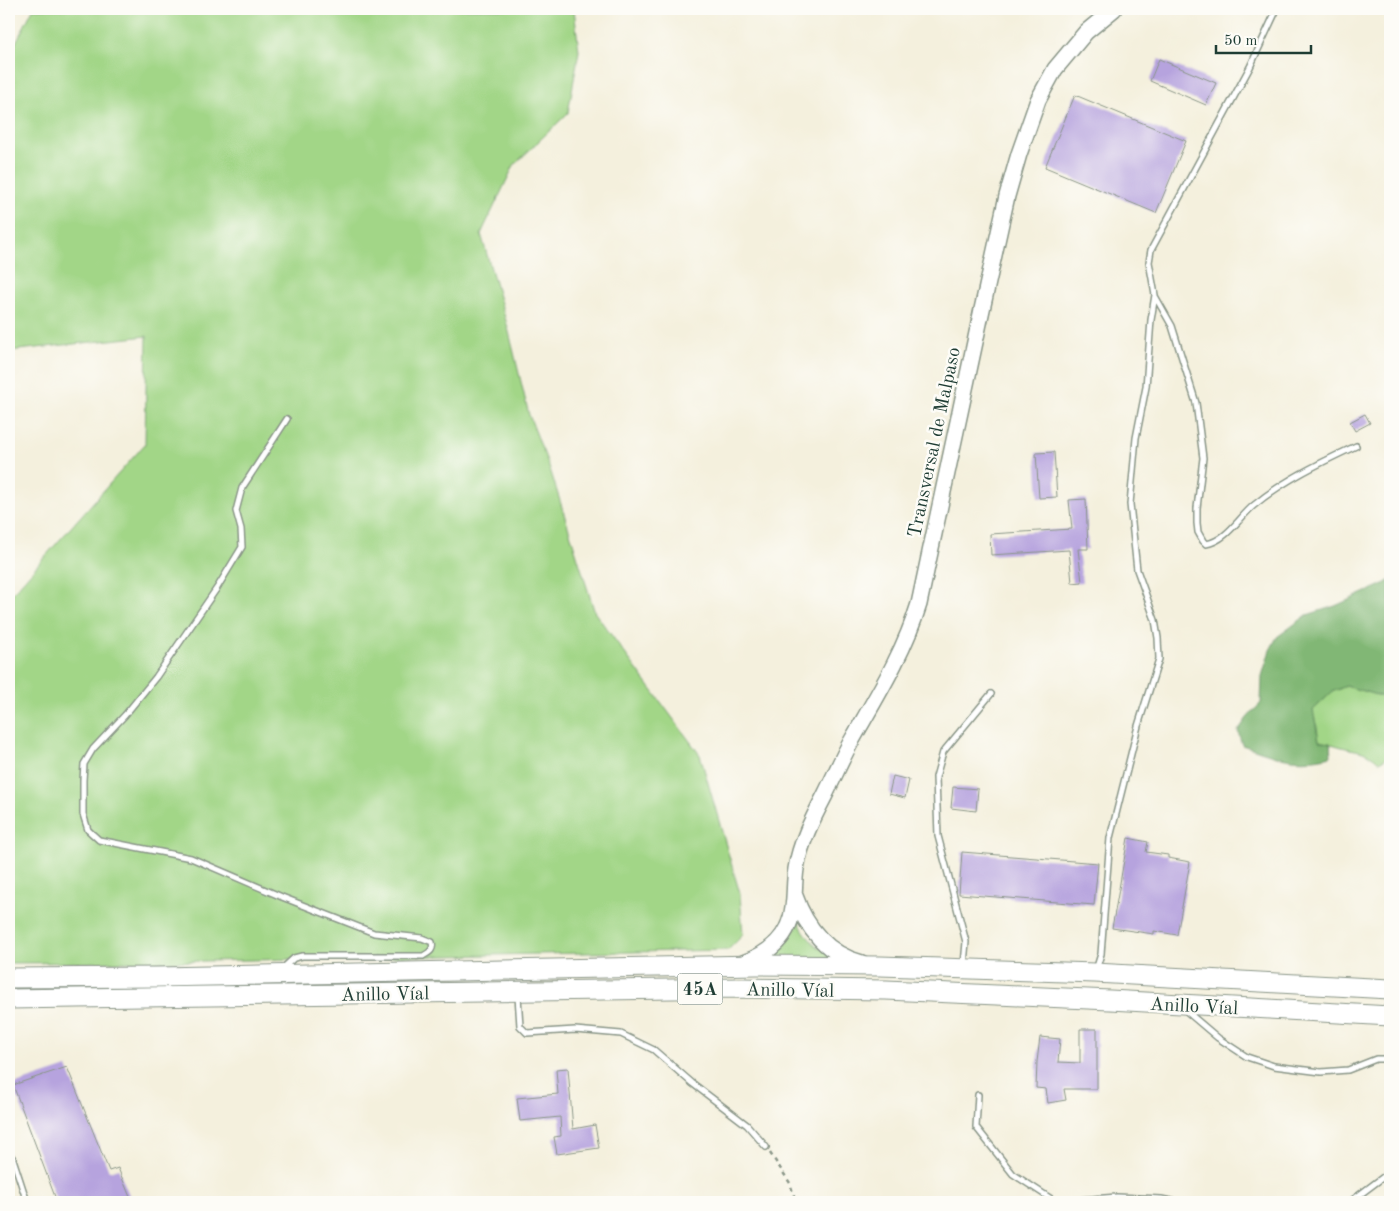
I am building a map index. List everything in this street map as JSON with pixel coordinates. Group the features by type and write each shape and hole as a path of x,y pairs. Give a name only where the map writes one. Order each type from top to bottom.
{"highway":[{"name":"Anillo Víal","path":"9,978 737,966 880,966 1095,973 1390,989"},
{"name":"Anillo Víal","path":"11,999 741,988 886,990 1100,999 1390,1016"}],"main road":[{"name":"Transversal de Malpaso","path":"737,966 758,958 771,949 782,937 789,923 793,908 796,869 813,820 850,743 896,662 912,628 1007,196 1028,126 1038,100 1055,69 1086,32 1114,9"},
{"name":"Transversal de Malpaso","path":"794,892 800,912 810,929 824,944 847,958 880,966"}],"lane":[{"path":"1277,9 1250,67 1151,250 1149,262 1155,295 1172,326 1196,403 1203,458 1197,523 1198,532 1203,541 1206,544 1215,542 1234,526 1249,509 1277,488 1307,470 1356,446"},
{"path":"1095,973 1101,954 1110,838 1138,726 1159,659 1155,620 1136,570 1130,504 1136,438 1146,387 1151,320 1155,295"},
{"path":"276,973 288,965 294,958 302,956 423,956 430,952 433,947 432,942 422,938 374,933 282,897 191,858 99,840 88,830 83,814 82,780 84,764 93,749 156,677 217,588 242,547 242,529 236,511 242,488 287,419"},
{"path":"963,970 966,942 938,836 936,777 943,752 991,694"},
{"path":"517,992 520,1026 527,1033 575,1030 621,1034 654,1050 692,1083 747,1125 766,1147"},
{"path":"1179,1004 1218,1038 1247,1057 1274,1066 1321,1072 1348,1070 1376,1059 1390,1059"},
{"path":"978,1095 976,1127 1013,1174 1056,1202 1117,1197 1161,1199 1176,1202"},
{"path":"9,1153 27,1202"},
{"path":"1350,1202 1390,1172"}],"path":[{"path":"766,1147 790,1183 796,1202"}],"green space":[{"path":"33,9 574,9 579,51 568,113 514,165 481,234 508,328 529,415 550,469 595,613 700,755 740,894 743,935 728,950 158,962 9,963 9,597 145,444 147,336 9,351 9,56"},
{"path":"1390,580 1390,699 1346,686 1332,692 1313,710 1319,741 1330,743 1331,756 1306,760 1285,758 1242,745 1238,731 1261,703 1262,676 1270,650 1277,637 1307,615 1335,606"},
{"path":"1346,686 1390,699 1390,756 1379,762 1366,753 1319,741 1312,711 1332,692"},
{"path":"797,919 817,946 847,960 766,958 786,942 792,933"}],"building":[{"path":"1159,59 1216,83 1206,105 1150,81"},
{"path":"1075,95 1186,141 1156,213 1045,167"},
{"path":"1365,414 1370,423 1355,431 1350,422"},
{"path":"1054,452 1057,497 1039,498 1036,453"},
{"path":"1086,499 1088,549 1078,549 1082,582 1072,583 1069,550 991,555 990,534 1072,529 1069,500"},
{"path":"893,776 909,780 905,798 889,794"},
{"path":"953,787 978,789 976,811 951,808"},
{"path":"1128,838 1148,842 1146,852 1168,855 1168,858 1190,862 1177,935 1154,931 1154,934 1112,928"},
{"path":"962,852 1098,863 1094,905 959,894"},
{"path":"1080,1029 1097,1029 1097,1089 1064,1089 1066,1100 1048,1103 1046,1089 1036,1088 1040,1037 1060,1039 1058,1062 1080,1063"},
{"path":"67,1067 109,1171 118,1168 132,1202 57,1202 13,1085"},
{"path":"568,1068 573,1129 595,1125 599,1148 557,1154 554,1137 561,1136 560,1117 520,1121 517,1098 558,1094 556,1069"}]}
